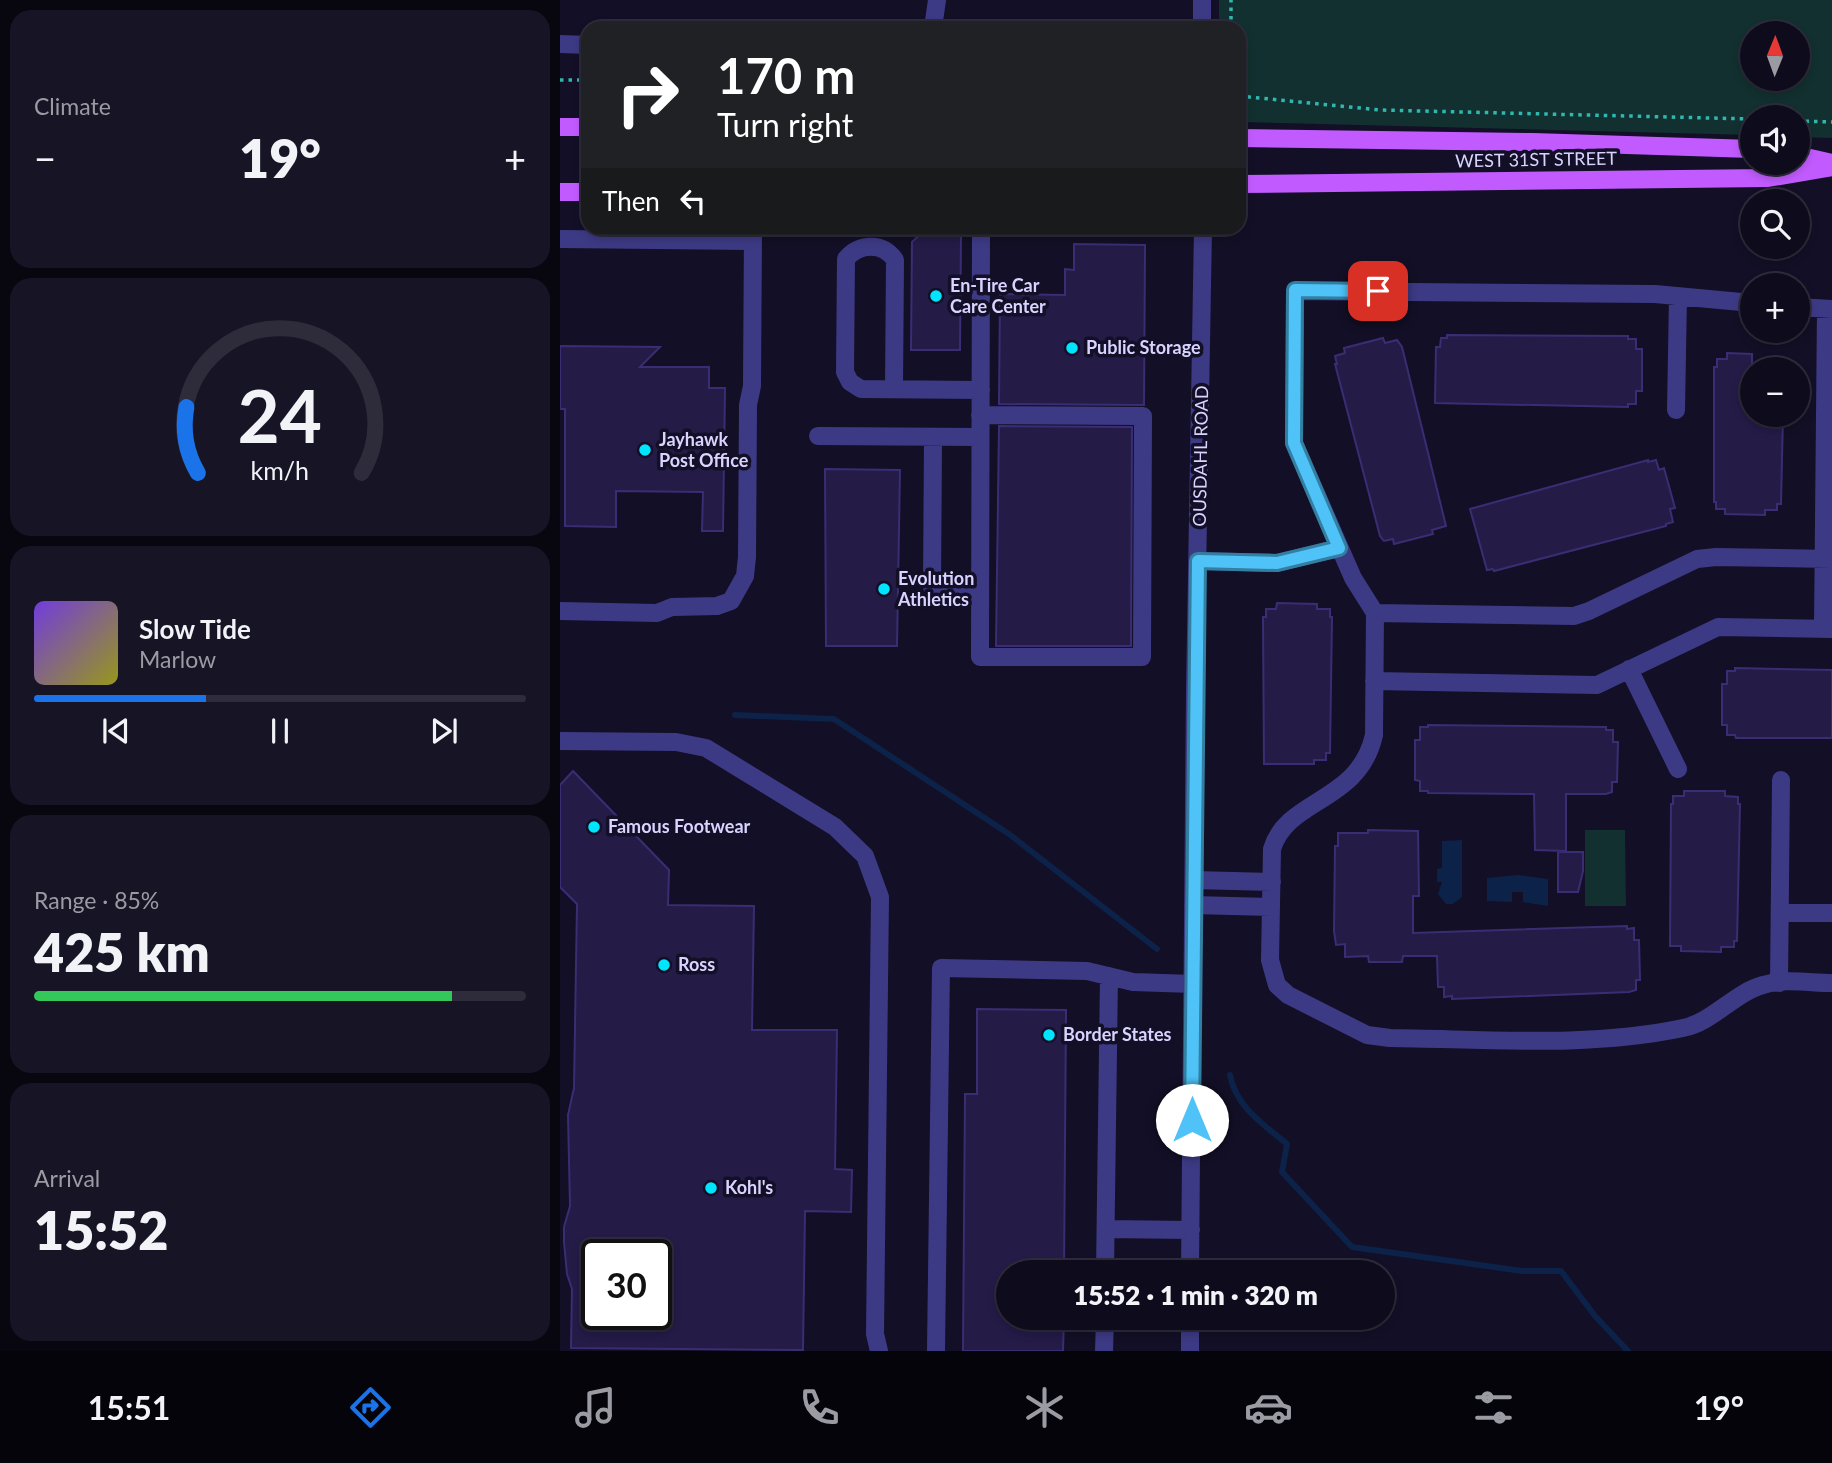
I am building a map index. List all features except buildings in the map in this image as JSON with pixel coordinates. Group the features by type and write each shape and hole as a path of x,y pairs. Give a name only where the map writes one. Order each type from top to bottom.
{"main road":[{"path":"560,127 581,127"},
{"name":"WEST 31ST STREET","path":"1246,138 1533,142 1740,149"},
{"name":"WEST 31ST STREET","path":"1810,159 1832,165"},
{"name":"WEST 31ST STREET","path":"1246,184 1768,178 1832,165"},
{"path":"560,191 581,192"}],"street":[{"path":"934,21 937,0"},
{"path":"1202,0 1202,21"},
{"path":"560,44 581,45"},
{"path":"560,239 714,235"},
{"path":"560,611 657,613 671,607 717,606 731,601 739,591 747,556 753,235"},
{"path":"981,235 980,657 1142,657 1143,416 981,415"},
{"name":"OUSDAHL ROAD","path":"1191,1260 1193,905 1203,235"},
{"path":"894,389 895,260 889,251 880,247 862,247 852,252 846,260 845,372 850,382 861,388 894,389 981,390"},
{"path":"1740,302 1678,296 1295,290 1294,443 1339,548 1363,598 1375,613 1374,734 1370,753 1362,767 1343,785 1284,826 1276,836 1272,849 1270,960 1277,985 1307,1007 1367,1035 1390,1038 1562,1040 1631,1036 1686,1028 1699,1023 1761,985 1779,982 1832,983"},
{"path":"1676,410 1678,296"},
{"path":"1374,681 1597,685 1718,627 1827,629 1829,309 1810,308"},
{"path":"818,436 980,437"},
{"path":"933,437 932,587 980,587"},
{"path":"1198,561 1277,563 1339,548"},
{"path":"1375,613 1574,616 1697,559 1828,559"},
{"path":"1629,669 1678,769"},
{"path":"560,741 676,742 706,748 835,827 865,856 880,897 875,1334 879,1351"},
{"path":"1779,982 1781,780"},
{"path":"1194,880 1272,882"},
{"path":"1193,905 1271,907"},
{"path":"1780,913 1832,913"},
{"path":"936,1351 941,968 1087,971 1133,982 1193,984"},
{"path":"1105,1260 1109,976"},
{"path":"1106,1229 1191,1230"},
{"path":"1104,1351 1105,1330"},
{"path":"1190,1330 1190,1351"}],"path":[{"path":"1231,0 1231,21"},
{"path":"560,80 581,80"},
{"path":"1246,97 1380,110 1740,119"},
{"path":"1810,121 1832,122"}],"green space":[{"path":"1219,0 1832,0 1832,138 1810,137 1810,105 1740,105 1740,135 1246,122 1246,21 1219,21"},
{"path":"1585,830 1625,830 1626,906 1585,906"}],"water":[{"path":"1462,840 1462,897 1453,904 1446,904 1438,894 1442,882 1437,882 1437,869 1442,868 1442,841"},
{"path":"1518,875 1548,879 1548,906 1523,902 1523,892 1512,892 1512,902 1487,901 1487,878"}],"waterway":[{"path":"735,715 834,719 1009,834 1157,949"},
{"path":"1230,1075 1244,1106 1287,1144 1282,1172 1352,1247 1522,1271 1561,1271 1595,1316 1628,1351"}],"place":[{"name":"En-Tire Car Care Center","path":"936,296"},
{"name":"Public Storage","path":"1072,348"},
{"name":"Jayhawk Post Office","path":"645,450"},
{"name":"Evolution Athletics","path":"884,589"},
{"name":"Famous Footwear","path":"594,827"},
{"name":"Ross","path":"664,965"},
{"name":"Border States","path":"1049,1035"},
{"name":"Kohl's","path":"711,1188"}],"route":[{"path":"1192,1120 1198,561 1277,563 1339,548 1294,443 1295,290 1378,291"}]}
